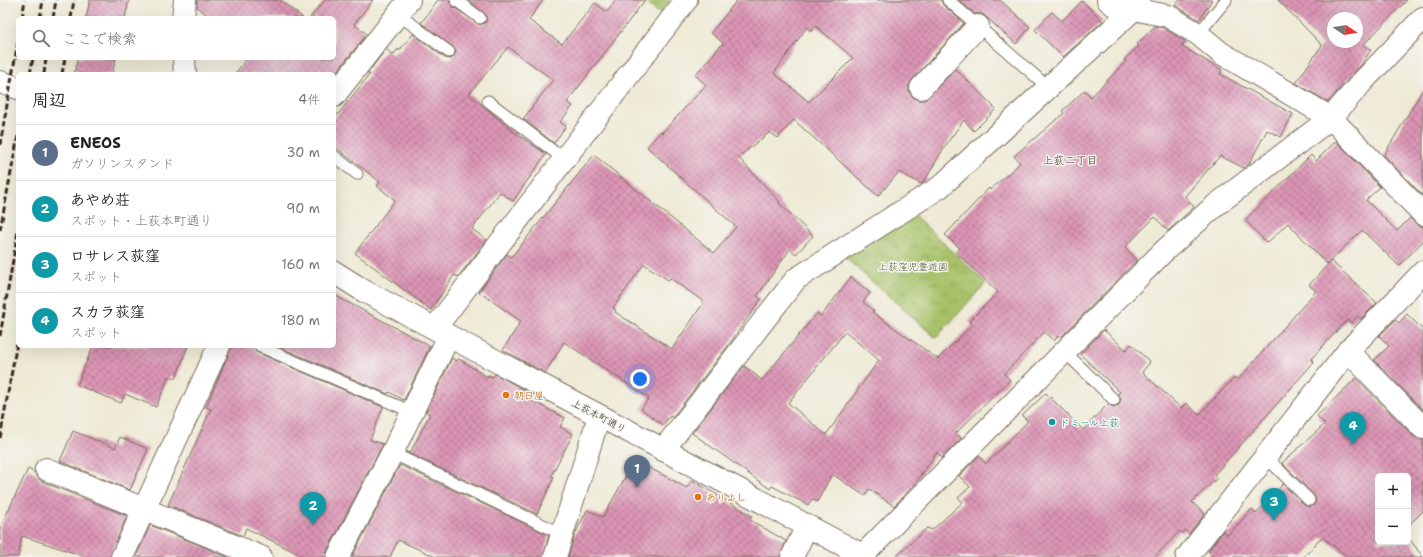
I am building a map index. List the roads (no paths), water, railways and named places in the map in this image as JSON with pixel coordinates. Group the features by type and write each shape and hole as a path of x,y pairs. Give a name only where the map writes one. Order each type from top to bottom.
{"street":[{"path":"183,16 185,0"},
{"path":"338,557 392,454 412,412 442,332 565,160 686,0"},
{"path":"1108,0 1114,5 1137,4 1168,16 1198,34 1221,53 1331,118 1423,214"},
{"path":"663,450 796,279 940,187 1049,88 1137,4"},
{"path":"336,93 401,6"},
{"path":"864,556 1164,251 1216,205 1331,118 1363,81 1423,18"},
{"path":"921,88 978,26"},
{"path":"184,60 185,72"},
{"path":"0,82 16,87"},
{"path":"1187,557 1348,351 1423,272"},
{"name":"上荻本町通り","path":"336,273 364,291 864,556"},
{"path":"122,557 218,348"},
{"path":"1348,351 1423,428"},
{"path":"555,557 599,416"},
{"path":"46,469 261,557"},
{"path":"792,557 807,526"}],"lane":[{"path":"456,0 480,18"},
{"path":"948,0 1049,88"},
{"path":"1198,34 1226,0"},
{"path":"401,6 449,52"},
{"path":"488,101 565,160"},
{"path":"336,158 357,174"},
{"path":"264,348 412,412"},
{"path":"1064,352 1114,400"},
{"path":"392,454 562,534"},
{"path":"1265,456 1309,500"}],"railway":[{"path":"22,16 25,0"},
{"path":"40,16 43,0"},
{"path":"53,16 56,0"},
{"path":"71,16 74,0"},
{"path":"0,145 16,53"},
{"path":"30,72 33,60"},
{"path":"44,72 46,60"},
{"path":"62,72 65,60"},
{"path":"0,230 16,146"},
{"path":"0,336 16,243"},
{"path":"0,438 16,348"}],"place":[{"name":"朝日屋","path":"506,395"},
{"name":"ドミール上荻","path":"1052,422"},
{"name":"スカラ荻窪","path":"1353,445"},
{"name":"ENEOS","path":"637,488"},
{"name":"ありよし","path":"698,497"},
{"name":"ロサレス荻窪","path":"1274,521"},
{"name":"あやめ荘","path":"313,525"}],"district":[{"name":"上荻二丁目","path":"1070,160"}],"park label":[{"name":"上荻窪児童遊園","path":"913,266"}]}
